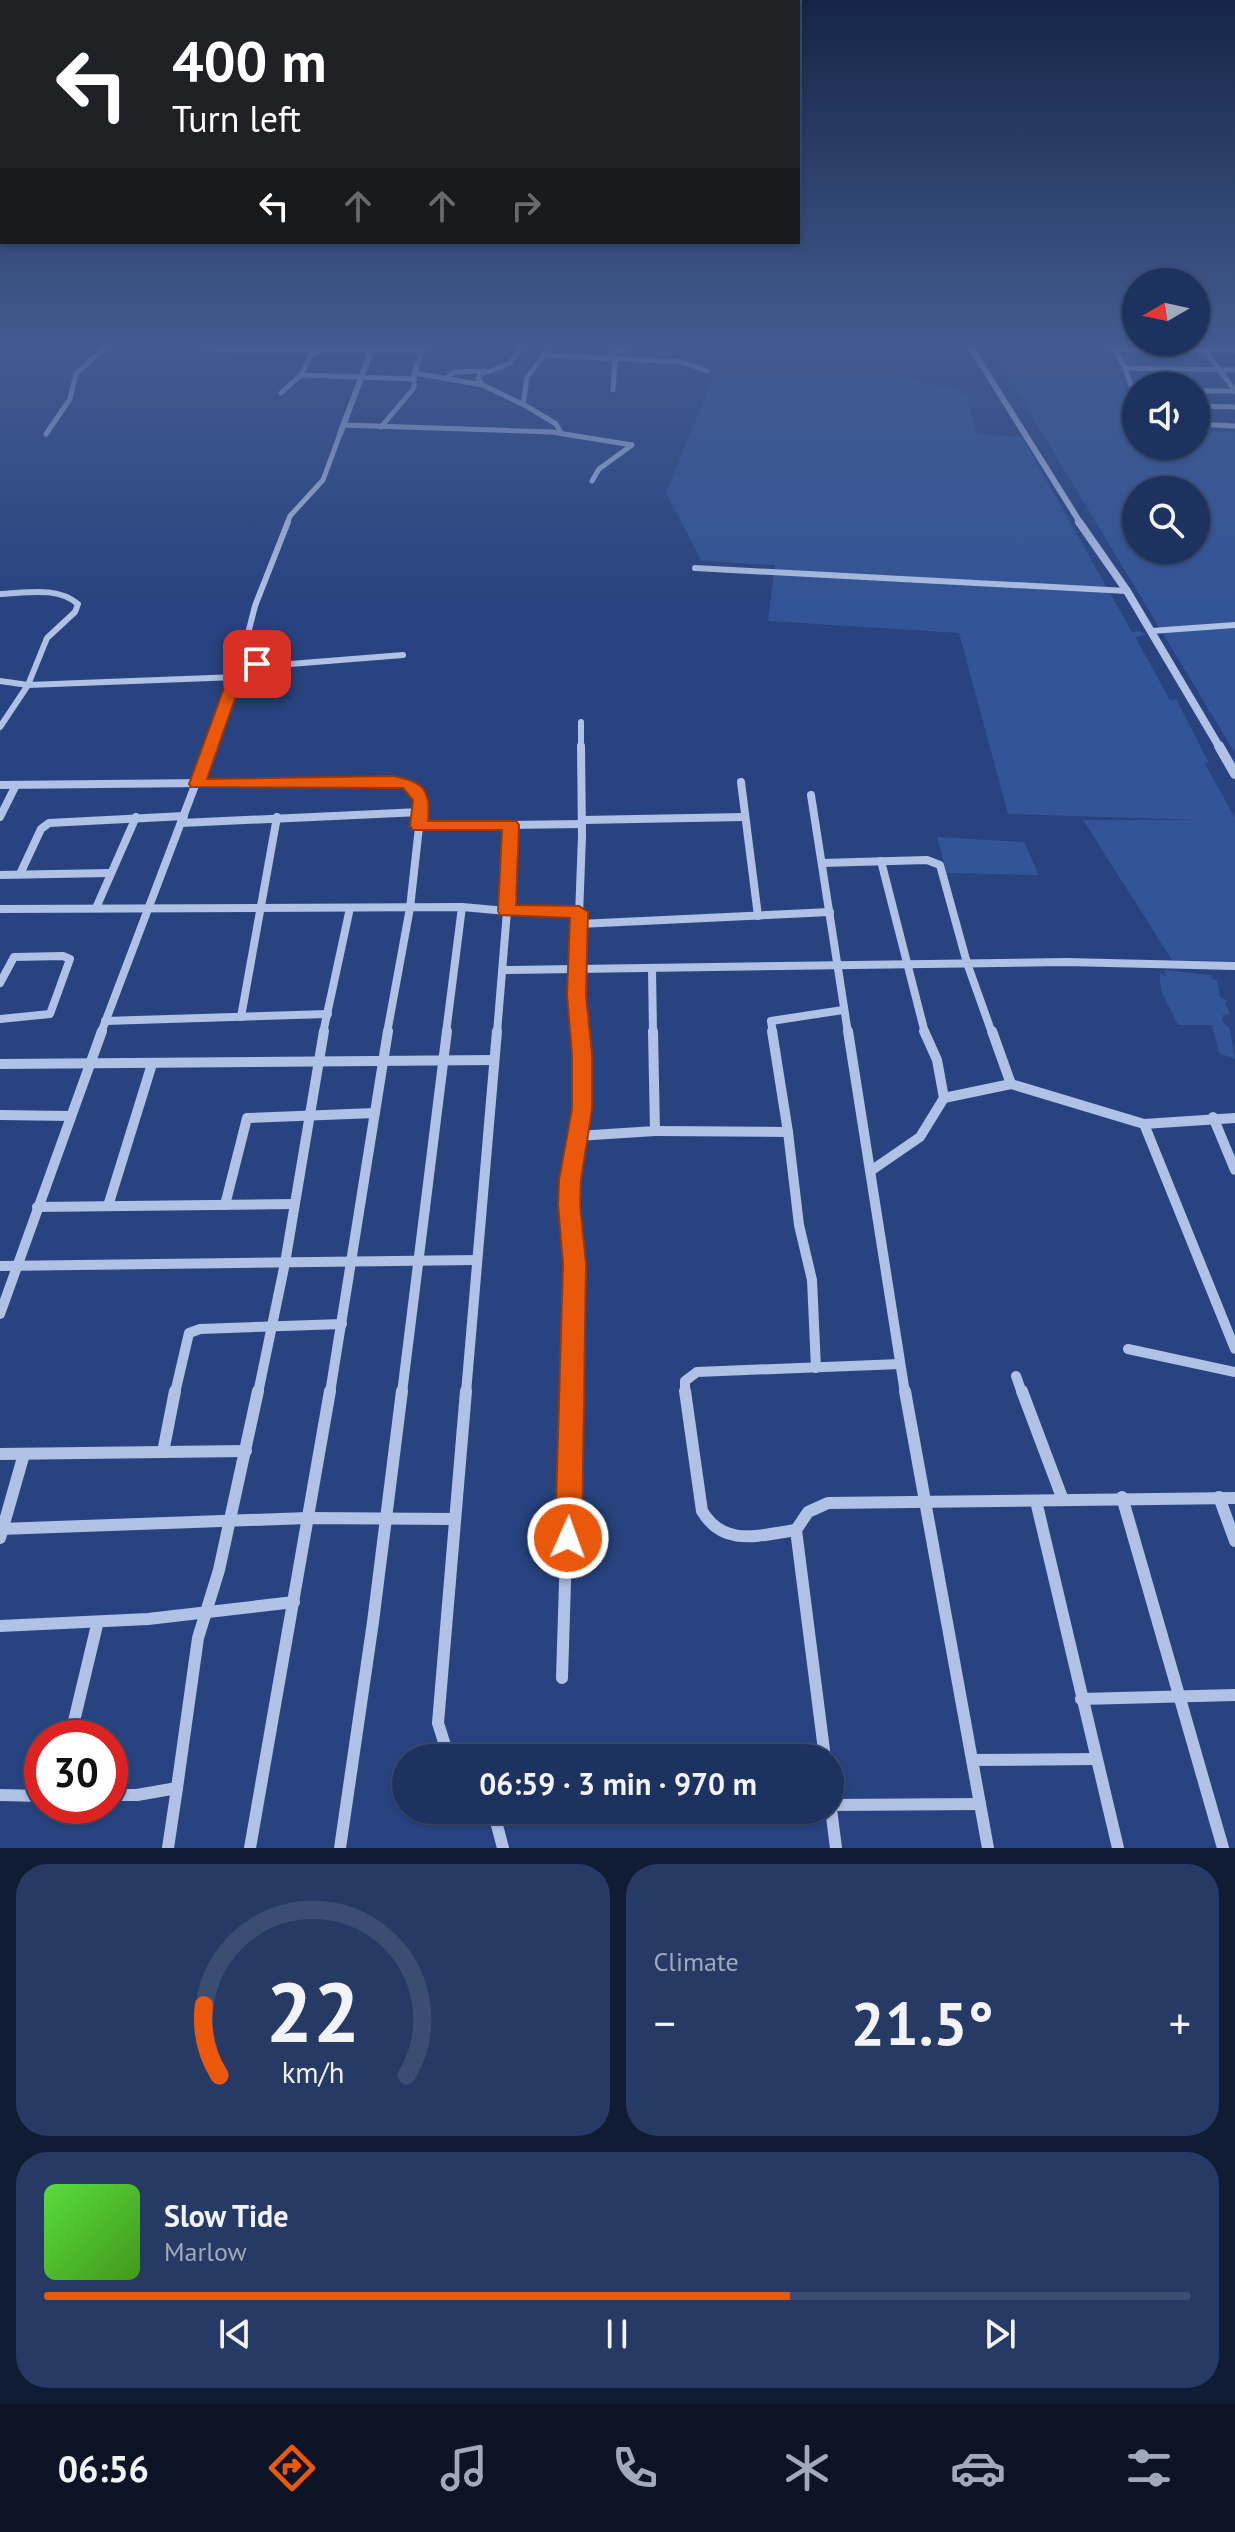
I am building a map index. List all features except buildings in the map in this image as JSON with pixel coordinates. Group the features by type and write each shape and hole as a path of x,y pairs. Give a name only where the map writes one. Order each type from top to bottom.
{"street":[{"path":"0,1314 146,909 237,677 255,606 290,516 323,480 340,432"},
{"path":"538,432 632,445 599,469 592,481"},
{"path":"1024,432 1127,591 1235,774"},
{"path":"695,568 852,573 1024,587 1127,591"},
{"path":"0,594 60,594 71,596 78,604 75,612 47,638 28,685 0,727"},
{"path":"1151,631 1235,625"},
{"path":"239,666 274,661 290,664 403,655"},
{"path":"0,681 28,685 237,677"},
{"path":"562,1678 574,1323 574,1264 569,1204 582,1109 577,970 582,822 581,722"},
{"path":"0,785 393,781 408,784 422,800 410,908 382,1063 353,1261 250,1848"},
{"path":"741,782 758,916"},
{"path":"0,817 16,785"},
{"path":"811,795 900,1364 988,1848"},
{"path":"20,874 44,824 136,817 182,819 420,812"},
{"path":"96,908 136,817"},
{"path":"241,1017 277,817"},
{"path":"419,826 745,817"},
{"path":"445,1744 438,1723 493,1060 504,970 510,825"},
{"path":"822,863 927,860 940,865 967,963 1011,1084"},
{"path":"872,1170 920,1137 944,1098 937,1060 925,1034 881,861"},
{"path":"0,875 110,873"},
{"path":"0,909 462,907 579,912"},
{"path":"340,1848 462,907"},
{"path":"168,1848 198,1638 231,1520 246,1451 285,1263 317,1063 350,908"},
{"path":"579,924 830,912"},
{"path":"0,983 14,957 63,956 70,959 50,1014 0,1019"},
{"path":"504,970 967,963 1235,966"},
{"path":"652,969 655,1131"},
{"path":"816,1368 812,1280 799,1225 771,1021 776,1017 843,1010"},
{"path":"105,1021 328,1014"},
{"path":"0,1064 493,1060"},
{"path":"108,1206 152,1064"},
{"path":"944,1098 1011,1084 1144,1124 1213,1117 1235,1118"},
{"path":"225,1205 244,1120 309,1114 375,1113"},
{"path":"0,1116 70,1116"},
{"path":"1213,1117 1235,1170"},
{"path":"1144,1124 1235,1349"},
{"path":"577,1136 655,1131 788,1132"},
{"path":"37,1207 294,1204"},
{"path":"0,1266 476,1260"},
{"path":"163,1452 189,1333 200,1329 342,1324"},
{"path":"1128,1349 1235,1372"},
{"path":"796,1530 726,1536 714,1531 707,1523 702,1511 685,1381 697,1372 900,1364"},
{"path":"1016,1376 1063,1500"},
{"path":"0,1454 246,1451"},
{"path":"24,1454 1,1532 231,1520 455,1519"},
{"path":"823,1744 796,1530 802,1515 814,1506 828,1503 1122,1497 1235,1498"},
{"path":"1122,1497 1223,1848"},
{"path":"1219,1497 1235,1541"},
{"path":"1036,1501 1118,1848"},
{"path":"0,1626 97,1625 204,1616 294,1602"},
{"path":"74,1720 97,1625"},
{"path":"1081,1699 1235,1695"},
{"path":"972,1760 1096,1759"},
{"path":"128,1795 177,1788"},
{"path":"0,1795 24,1796"},
{"path":"844,1803 980,1804"},
{"path":"497,1824 503,1848"},
{"path":"833,1824 836,1848"}],"shaded area":[{"path":"691,432 977,432 1022,437 1132,632 1140,631 1146,635 1135,637 1170,700 1176,699 1209,763 1204,762 1235,818 1235,961 1172,960 1083,820 1200,820 1008,814 959,633 768,621 775,565 702,561 666,493"},
{"path":"1041,432 1122,432 1122,460 1210,460 1210,432 1235,432 1235,753"},
{"path":"937,837 1024,842 1039,875 947,873"},
{"path":"1164,970 1211,975 1212,979 1217,980 1220,997 1228,1001 1225,1003 1230,1014 1223,1015 1222,1021 1230,1029 1235,1059 1219,1053 1212,1025 1178,1025 1162,993 1159,974 1166,976"}],"route":[{"path":"257,664 239,666 197,784 393,781 408,784 422,800 419,826 510,825 507,911 579,912 576,995 581,1023 582,1109 569,1204 574,1264 568,1538"}]}
